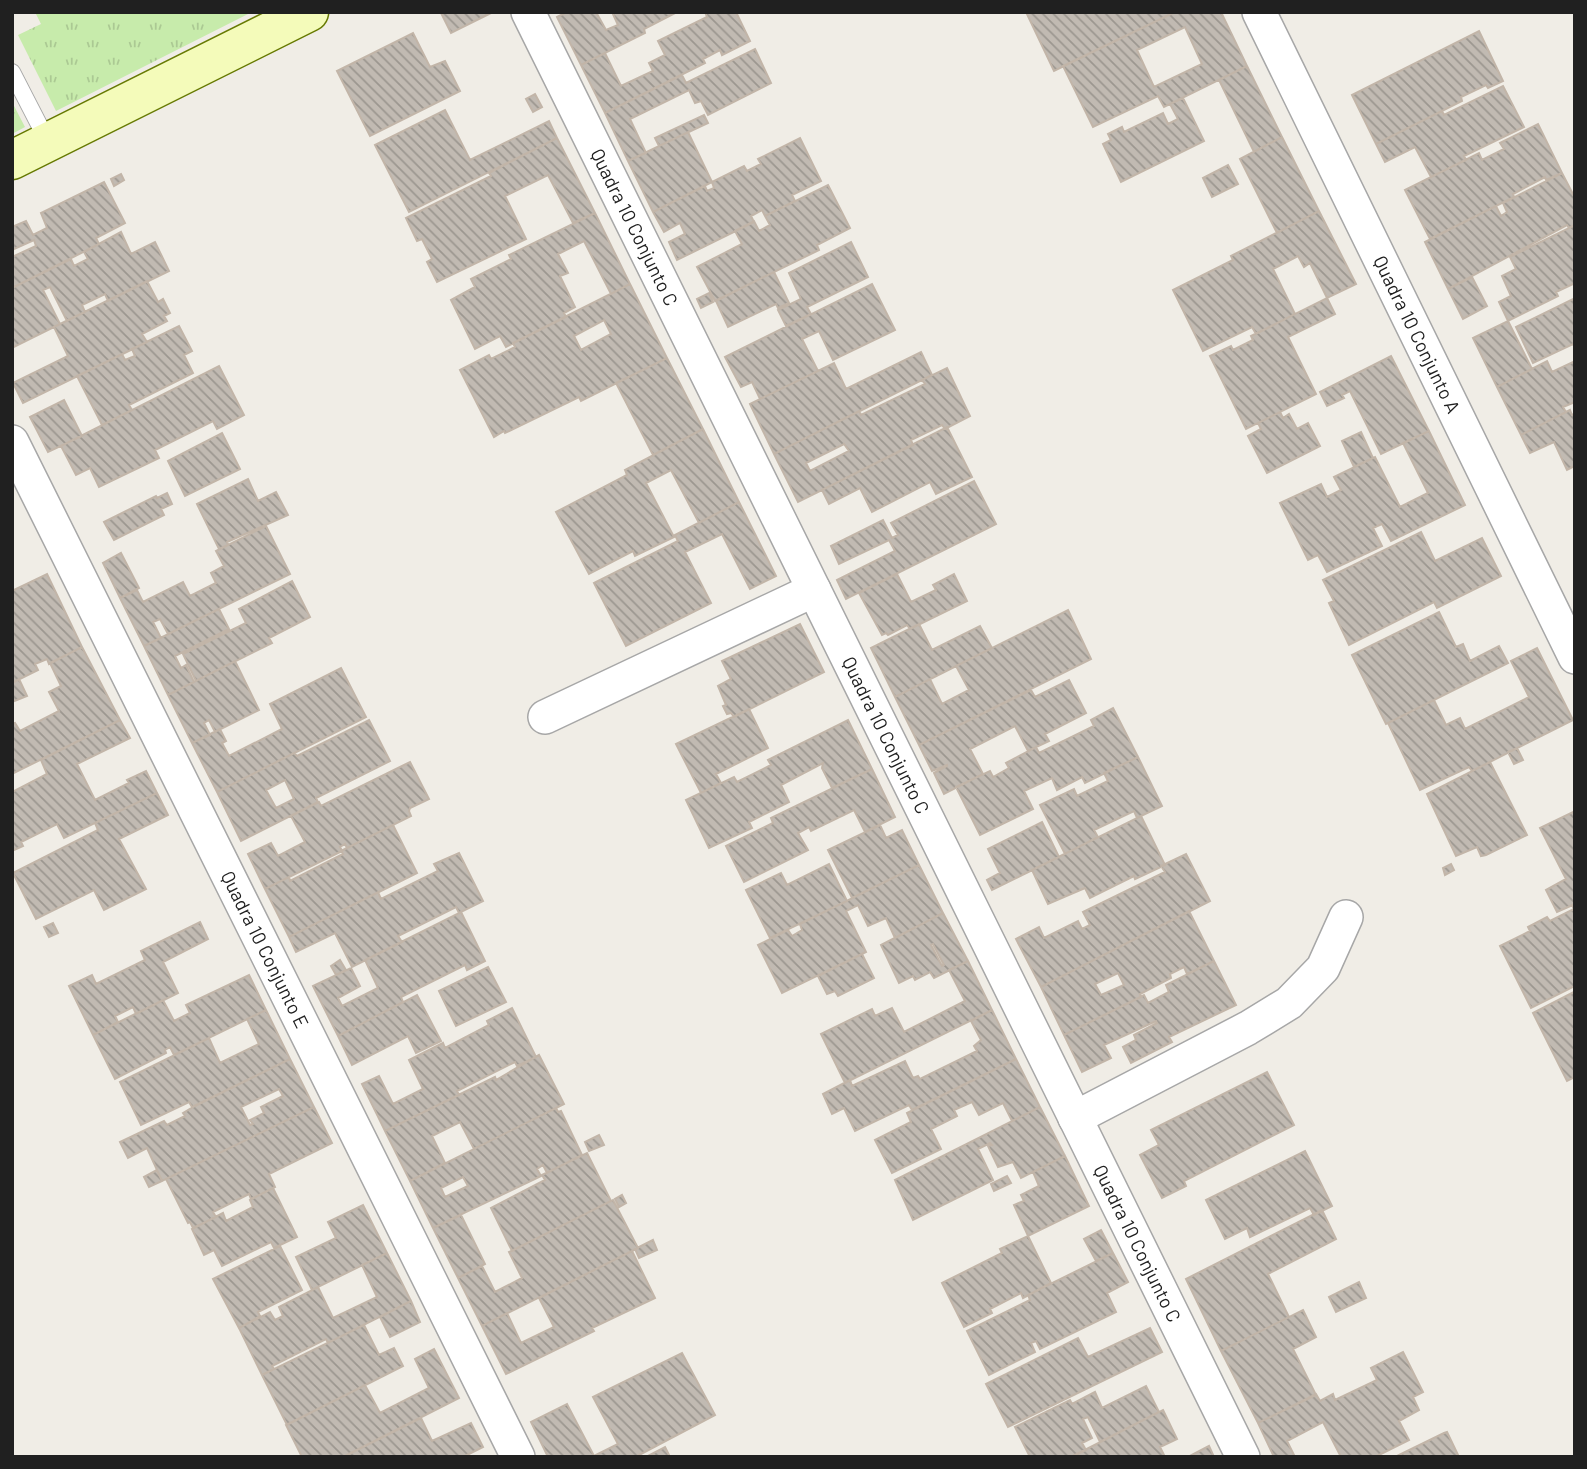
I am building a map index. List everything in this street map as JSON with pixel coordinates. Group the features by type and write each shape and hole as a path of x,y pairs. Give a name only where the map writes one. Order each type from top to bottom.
{"street":[{"path":"12,160 309,12"},
{"name":"Quadra 10 Conjunto C","path":"528,12 1243,1457"},
{"name":"Quadra 10 Conjunto A","path":"1258,12 1575,657"},
{"name":"Quadra 10 Conjunto E","path":"12,442 518,1457"},
{"path":"545,717 814,590"},
{"path":"1076,1118 1248,1028 1289,1003 1323,968 1346,917"}],"lane":[{"path":"12,72 48,142"}],"green space":[{"path":"35,12 252,12 56,111 18,35 41,24"},
{"path":"12,102 25,127 12,134"}],"building":[{"path":"493,12 451,33 441,13"},
{"path":"567,12 596,12 606,30 618,25 612,12 677,12 644,29 645,33 581,65 557,17"},
{"path":"705,12 736,12 750,41 722,55 720,50 703,59 705,63 605,113 581,65 605,53 621,86 653,71 649,63 665,55 658,41 707,17"},
{"path":"1026,12 1175,12 1054,71"},
{"path":"1175,12 1221,12 1247,66 1164,107 1158,96 1093,127 1063,66","holes":["1185,27 1202,64 1154,87 1137,50"]},
{"path":"1479,31 1503,81 1488,88 1486,85 1461,97 1462,101 1376,144 1352,95"},
{"path":"413,33 430,67 445,61 460,91 370,136 337,71"},
{"path":"755,49 771,83 708,115 701,101 695,103 689,90 630,119 646,153 628,161 605,113 682,75 686,83"},
{"path":"1247,66 1282,137 1254,152 1219,80"},
{"path":"1503,86 1524,127 1464,156 1466,160 1431,177 1415,147 1385,162 1376,144 1442,111 1444,115"},
{"path":"535,94 542,107 533,112 526,99"},
{"path":"1183,98 1204,141 1121,182 1103,144 1111,140 1108,134 1122,127 1124,132 1163,113 1168,124 1178,119 1170,104"},
{"path":"445,110 470,160 549,121 557,138 409,212 375,145"},
{"path":"704,115 708,123 659,146 655,138"},
{"path":"1538,124 1562,173 1546,180 1545,177 1513,194 1514,197 1430,239 1405,190 1479,153 1482,160 1504,149 1500,143"},
{"path":"688,132 712,182 653,212 628,161"},
{"path":"1282,137 1319,211 1277,233 1240,159"},
{"path":"557,138 595,213 573,223 548,175 505,196 526,239 437,282 427,262 432,259 422,239 417,241 406,218 491,176 489,173"},
{"path":"800,138 821,181 792,195 795,201 765,216 762,210 751,216 754,222 677,260 669,242 685,234 680,223 664,232 653,212 705,186 707,191 714,188 712,182 744,166 747,171 761,164 758,159"},
{"path":"1228,165 1238,184 1212,197 1203,178"},
{"path":"1562,173 1575,198 1575,225 1569,228 1567,225 1448,289 1425,242 1496,206 1501,216 1507,212 1503,203"},
{"path":"121,174 124,180 114,186 111,179"},
{"path":"104,182 125,223 96,238 99,244 12,288 12,257 36,246 34,240 12,250 12,227 26,221 33,235 47,228 41,213"},
{"path":"828,185 850,228 817,245 819,250 715,301 697,267 742,244 735,231 754,221 759,231 770,225 765,216"},
{"path":"1319,211 1356,284 1327,298 1310,263 1304,267 1298,256 1273,269 1295,314 1256,334 1252,327 1203,351 1173,290 1233,260 1231,256"},
{"path":"595,213 630,284 611,294 584,241 558,254 568,273 560,276 575,307 564,313 566,317 506,347 500,336 475,349 451,300 475,287 471,279 511,259 509,255"},
{"path":"1575,225 1575,283 1556,292 1558,296 1508,321 1499,302 1511,296 1502,276 1516,269 1510,257"},
{"path":"121,232 131,254 155,242 169,271 108,301 105,294 82,305 85,312 67,321 50,287 43,290 60,324 12,348 12,288 71,259 74,266 88,259 84,252"},
{"path":"851,242 868,277 807,307 811,314 786,326 778,310 801,299 789,273"},
{"path":"774,272 789,303 778,308 776,304 728,327 716,301"},
{"path":"1472,277 1487,306 1463,319 1448,289"},
{"path":"147,281 158,302 163,299 170,313 164,316 167,321 142,334 147,342 23,403 13,383 68,356 54,327"},
{"path":"630,284 667,358 581,401 579,397 494,437 460,370 489,355 491,359 515,347 513,343","holes":["604,320 611,334 581,350 574,336"]},
{"path":"872,284 895,330 833,360 819,331 802,339 818,371 760,399 752,382 741,387 725,357"},
{"path":"709,293 713,302 701,308 697,299"},
{"path":"1327,298 1335,314 1288,337 1316,394 1246,429 1210,356 1231,346 1233,350 1253,340 1251,336"},
{"path":"1575,298 1575,348 1573,344 1533,363 1516,327"},
{"path":"1508,321 1532,369 1497,387 1473,338"},
{"path":"179,326 192,351 184,355 193,373 129,405 132,410 102,425 77,376 122,354 125,360 135,356 132,349"},
{"path":"921,352 932,375 774,454 750,404 834,363 846,389"},
{"path":"1391,356 1429,431 1381,454 1350,391 1342,395 1344,398 1327,406 1320,392"},
{"path":"667,358 703,429 653,455 616,383"},
{"path":"1547,361 1552,372 1575,361 1575,402 1563,407 1566,412 1521,435 1497,387"},
{"path":"219,366 244,415 217,429 213,421 155,450 159,458 99,487 90,468 76,475 61,446"},
{"path":"947,368 970,416 945,429 942,425 911,440 913,445 798,502 774,454 859,411 861,415 925,384 922,380","holes":["844,444 849,451 810,471 806,463"]},
{"path":"64,400 82,436 48,452 30,417"},
{"path":"1570,410 1572,415 1575,414 1575,466 1567,470 1554,442 1530,453 1521,435"},
{"path":"1280,412 1283,418 1289,414 1297,429 1308,423 1320,446 1267,473 1248,436 1261,429 1258,423"},
{"path":"947,427 972,477 936,494 930,482 872,512 860,488 829,504 822,490"},
{"path":"703,429 739,502 699,523 671,470 646,483 674,537 635,556 633,551 589,574 556,512 627,475 625,470"},
{"path":"1429,431 1465,505 1391,541 1382,524 1373,528 1382,546 1327,572 1318,555 1308,560 1280,503 1321,484 1327,497 1341,490 1334,477 1375,457 1400,507 1428,493 1403,443"},
{"path":"1361,432 1373,458 1354,467 1342,441"},
{"path":"222,433 240,469 185,496 168,461"},
{"path":"248,479 258,501 276,492 288,515 227,542 228,545 219,549 197,504"},
{"path":"974,481 996,524 846,599 837,580 895,551 889,540 839,564 831,546 883,520 892,538 898,535 891,523"},
{"path":"167,493 172,504 161,509 164,515 114,540 104,522"},
{"path":"739,502 776,576 750,589 722,534 685,552 711,603 626,646 594,583 678,541 675,535"},
{"path":"266,526 290,574 168,634 160,619 153,622 161,638 144,646 120,598 137,590 143,602 183,582 190,596 216,583 211,573 224,566 216,551"},
{"path":"1421,532 1435,561 1482,538 1501,576 1437,608 1434,602 1349,645 1329,603 1334,601 1323,580"},
{"path":"121,553 139,588 120,598 103,563"},
{"path":"47,574 82,647 49,664 47,659 35,664 38,670 12,683 12,591"},
{"path":"897,574 911,602 936,590 933,585 954,574 967,601 910,629 907,625 888,635 882,635 859,593"},
{"path":"292,581 310,617 269,638 272,643 196,681 183,654 246,623 239,609"},
{"path":"219,609 229,629 175,656 181,668 186,665 194,682 168,695 144,646"},
{"path":"1068,610 1091,659 919,745 895,697 930,679 942,704 969,690 956,666"},
{"path":"1439,612 1456,647 1463,644 1470,661 1499,646 1508,663 1386,724 1352,655"},
{"path":"800,624 824,672 734,717 731,713 727,714 718,686 731,679 722,661"},
{"path":"919,624 932,650 980,626 992,648 895,697 871,648"},
{"path":"82,647 120,720 12,774 12,724 15,723 20,731 59,711 49,692 61,686 50,663"},
{"path":"1537,648 1573,720 1472,771 1469,767 1420,790 1388,723 1434,700 1446,725 1460,718 1465,729 1529,697 1511,661"},
{"path":"235,661 259,710 215,732 209,720 204,723 210,735 192,743 168,695"},
{"path":"341,668 366,717 217,792 192,743 220,729 226,741 222,743 229,756 282,729 270,704"},
{"path":"19,679 27,696 12,702 12,683"},
{"path":"1069,680 1086,713 1045,734 1049,741 1028,751 1015,726 970,749 983,774 944,794 934,773 947,765 932,771 919,745 1031,690 1035,697"},
{"path":"1113,708 1138,757 1085,783 1082,777 1057,790 1052,778 1024,791 1033,809 980,835 956,787 990,771 993,777 1009,768 1006,763 1036,747 1039,753 1094,726 1091,720"},
{"path":"749,709 768,748 716,774 721,783 701,793 676,744"},
{"path":"120,720 130,738 77,764 95,800 146,771 157,793 64,838 57,824 21,842 23,846 12,851 12,792 47,774 41,760"},
{"path":"369,720 390,761 316,798 318,802 241,841 217,792 294,753 297,756","holes":["285,780 294,799 276,808 266,790"]},
{"path":"848,720 872,769 832,788 822,768 823,763 781,785 789,802 749,822 752,828 709,848 686,800 734,777 737,782 771,765 768,760"},
{"path":"1517,748 1523,760 1514,764 1508,752"},
{"path":"1138,757 1162,806 1137,818 1134,811 1094,830 1098,837 1065,854 1040,805 1074,789 1077,796 1108,781 1104,773"},
{"path":"410,762 429,799 410,808 411,816 347,848 345,844 340,847 342,851 265,889 248,854 271,843 278,856 305,842 291,816 319,802 321,806"},
{"path":"1490,762 1527,835 1486,855 1481,856 1477,847 1456,856 1427,794"},
{"path":"872,769 895,817 865,832 854,810 811,831 809,827 798,833 808,850 744,882 726,846 773,823 771,818"},
{"path":"157,793 168,815 119,839 146,889 104,910 94,890 36,919 13,873 98,830 95,823"},
{"path":"1575,811 1575,904 1557,912 1546,890 1566,879 1540,828"},
{"path":"1141,816 1165,865 1135,879 1134,876 1090,898 1085,888 1048,904 1032,870"},
{"path":"1042,822 1059,857 992,890 987,880 1000,873 988,849"},
{"path":"393,825 417,873 289,937 265,889 289,877 290,881"},
{"path":"880,825 886,838 902,830 919,865 852,898 828,850"},
{"path":"459,853 483,901 459,913 456,907 398,936 402,942 352,967 335,933 296,952 289,937 378,892 381,899 438,871 434,864"},
{"path":"1186,854 1210,901 1041,987 1016,939 1039,927 1044,938 1078,921 1082,929 1090,925 1083,912 1165,872 1161,866"},
{"path":"829,864 847,901 770,938 746,890 781,873 787,885"},
{"path":"1451,864 1454,870 1445,875 1443,868"},
{"path":"919,865 943,913 895,938 886,918 868,926 858,905 846,911 866,952 782,993 758,945 788,930 792,936 802,930 800,924"},
{"path":"1575,904 1575,986 1531,1008 1500,946 1530,931 1528,927 1547,917 1550,921 1574,909 1572,905"},
{"path":"1189,911 1214,961 1187,974 1184,967 1170,974 1171,978 1140,994 1141,997 1064,1035 1041,987","holes":["1118,973 1124,985 1101,995 1095,984"]},
{"path":"461,912 485,961 467,970 465,965 401,997 403,1002 338,1036 313,986 351,968 360,986 338,998 342,1006 378,988 365,960"},
{"path":"943,913 968,961 934,978 930,972 915,980 913,976 899,983 881,945","holes":["933,944 944,965 942,966 931,945"]},
{"path":"200,922 208,939 163,962 178,993 136,1014 133,1007 115,1016 118,1022 93,1035 69,986 92,975 96,984 145,960 141,951"},
{"path":"53,923 58,933 49,937 44,927"},
{"path":"862,954 874,978 838,996 835,991 827,994 818,976"},
{"path":"340,960 346,970 336,975 331,966"},
{"path":"968,961 992,1010 845,1083 821,1034 872,1009 875,1016 892,1008 904,1032 965,1001 949,970"},
{"path":"1214,961 1236,1005 1169,1037 1172,1042 1131,1063 1123,1047 1136,1040 1134,1035 1157,1023 1156,1021 1104,1045 1111,1058 1082,1072 1064,1035 1144,995 1148,1003 1169,992 1166,985"},
{"path":"488,967 506,1002 456,1026 439,991"},
{"path":"249,975 266,1010 174,1055 170,1047 165,1050 166,1053 115,1079 93,1035 163,1000 174,1021 190,1013 186,1005"},
{"path":"1574,992 1575,1077 1567,1081 1533,1013"},
{"path":"417,995 441,1041 416,1053 408,1036 352,1065 338,1036"},
{"path":"512,1008 536,1057 517,1066 515,1062 457,1091 459,1095 385,1131 362,1084 379,1076 393,1104 423,1089 409,1060 443,1043 445,1048 489,1025 487,1021"},
{"path":"266,1010 290,1059 192,1107 189,1102 141,1125 120,1082 209,1038 220,1063 259,1044 247,1019"},
{"path":"992,1010 1016,1059 912,1110 909,1105 855,1131 844,1108 832,1114 823,1094 850,1080 852,1086 905,1061 913,1078 918,1076 920,1079 977,1051 974,1046 981,1040 971,1021"},
{"path":"539,1055 564,1104 474,1149 460,1122 432,1136 445,1163 410,1181 385,1131 495,1077 496,1080"},
{"path":"290,1059 314,1107 162,1181 147,1148 128,1158 120,1142 164,1121 167,1125 185,1116 183,1113","holes":["279,1089 283,1096 261,1107 264,1113 250,1120 253,1124 250,1125 241,1107"]},
{"path":"1016,1059 1040,1107 1012,1121 1003,1103 979,1115 972,1102 954,1110 957,1116 931,1129 941,1149 892,1173 875,1140 911,1122 907,1113"},
{"path":"1267,1072 1294,1125 1184,1181 1186,1186 1162,1198 1140,1155 1159,1145 1151,1130"},
{"path":"314,1107 332,1143 269,1174 275,1187 251,1199 249,1194 213,1212 216,1217 193,1228 190,1222 188,1223 166,1179"},
{"path":"1040,1107 1065,1156 1021,1178 1013,1162 998,1167 988,1146 992,1145 990,1143 978,1149 993,1180 913,1220 895,1180"},
{"path":"556,1108 558,1112 561,1111 582,1155 547,1173 543,1165 537,1169 541,1176 433,1228 410,1181","holes":["463,1177 468,1186 445,1197 441,1188"]},
{"path":"599,1135 604,1145 589,1151 585,1142"},
{"path":"1305,1151 1332,1206 1314,1215 1310,1208 1250,1237 1247,1228 1225,1239 1206,1200"},
{"path":"587,1153 611,1201 512,1251 491,1208 545,1180 542,1175"},
{"path":"1065,1156 1089,1206 1028,1236 1014,1205 1024,1201 1021,1195 1039,1186 1033,1172"},
{"path":"157,1170 162,1181 149,1187 144,1177"},
{"path":"1007,1176 1011,1183 994,1191 991,1184"},
{"path":"273,1188 297,1237 274,1248 271,1242 222,1266 214,1250 204,1255 192,1229 223,1213 226,1221 253,1207 250,1200"},
{"path":"622,1195 626,1203 619,1207 615,1199"},
{"path":"613,1200 638,1248 482,1326 458,1278 482,1266 495,1292 522,1278 509,1252"},
{"path":"363,1205 387,1253 312,1290 296,1257 336,1238 328,1222"},
{"path":"1322,1210 1336,1239 1268,1274 1289,1317 1221,1351 1186,1279"},
{"path":"461,1215 485,1264 458,1278 433,1228"},
{"path":"1101,1230 1113,1253 1096,1261 1084,1239"},
{"path":"1028,1236 1051,1283 1023,1298 1021,1293 990,1309 992,1313 964,1327 942,1283 1002,1253 1000,1249"},
{"path":"653,1240 657,1250 639,1258 635,1249"},
{"path":"280,1246 302,1290 258,1312 260,1316 239,1328 213,1279"},
{"path":"632,1251 655,1298 506,1374 482,1326 507,1313 521,1343 554,1327 539,1298"},
{"path":"387,1253 411,1301 328,1343 326,1339 272,1366 274,1369 262,1375 239,1328 270,1312 275,1320 283,1316 279,1307 318,1287 333,1318 377,1297 362,1265"},
{"path":"1113,1253 1128,1282 1107,1293 1116,1312 1040,1349 1036,1341 1031,1343 1035,1352 989,1375 967,1331 1030,1300 1028,1295"},
{"path":"1359,1282 1366,1298 1336,1312 1329,1297"},
{"path":"411,1301 420,1322 390,1337 380,1317"},
{"path":"1303,1310 1316,1337 1293,1349 1316,1395 1258,1423 1221,1351"},
{"path":"364,1325 379,1355 394,1348 403,1366 287,1425 262,1375"},
{"path":"1150,1328 1162,1352 1008,1427 986,1384 1078,1338 1088,1357"},
{"path":"434,1349 459,1398 343,1457 302,1457 286,1425 365,1385 380,1413 429,1388 415,1359"},
{"path":"1403,1352 1423,1392 1413,1397 1419,1410 1399,1421 1409,1440 1375,1457 1341,1457 1323,1422 1287,1441 1295,1457 1274,1457 1258,1423 1316,1394 1320,1401 1333,1394 1335,1400 1377,1380 1371,1368"},
{"path":"682,1353 715,1415 639,1455 640,1457 548,1457 531,1422 567,1404 594,1456 618,1444 593,1397"},
{"path":"1146,1386 1159,1412 1100,1442 1088,1417 1083,1419 1092,1438 1082,1443 1086,1450 1071,1457 1030,1457 1015,1427 1070,1400 1072,1404 1095,1392 1102,1408"},
{"path":"1163,1410 1177,1439 1160,1447 1165,1457 1071,1457"},
{"path":"421,1418 432,1441 471,1423 483,1447 463,1457 343,1457"},
{"path":"1447,1432 1459,1457 1395,1457 1444,1433"},
{"path":"1209,1446 1214,1457 1188,1457"},
{"path":"665,1447 670,1457 646,1457"}]}
